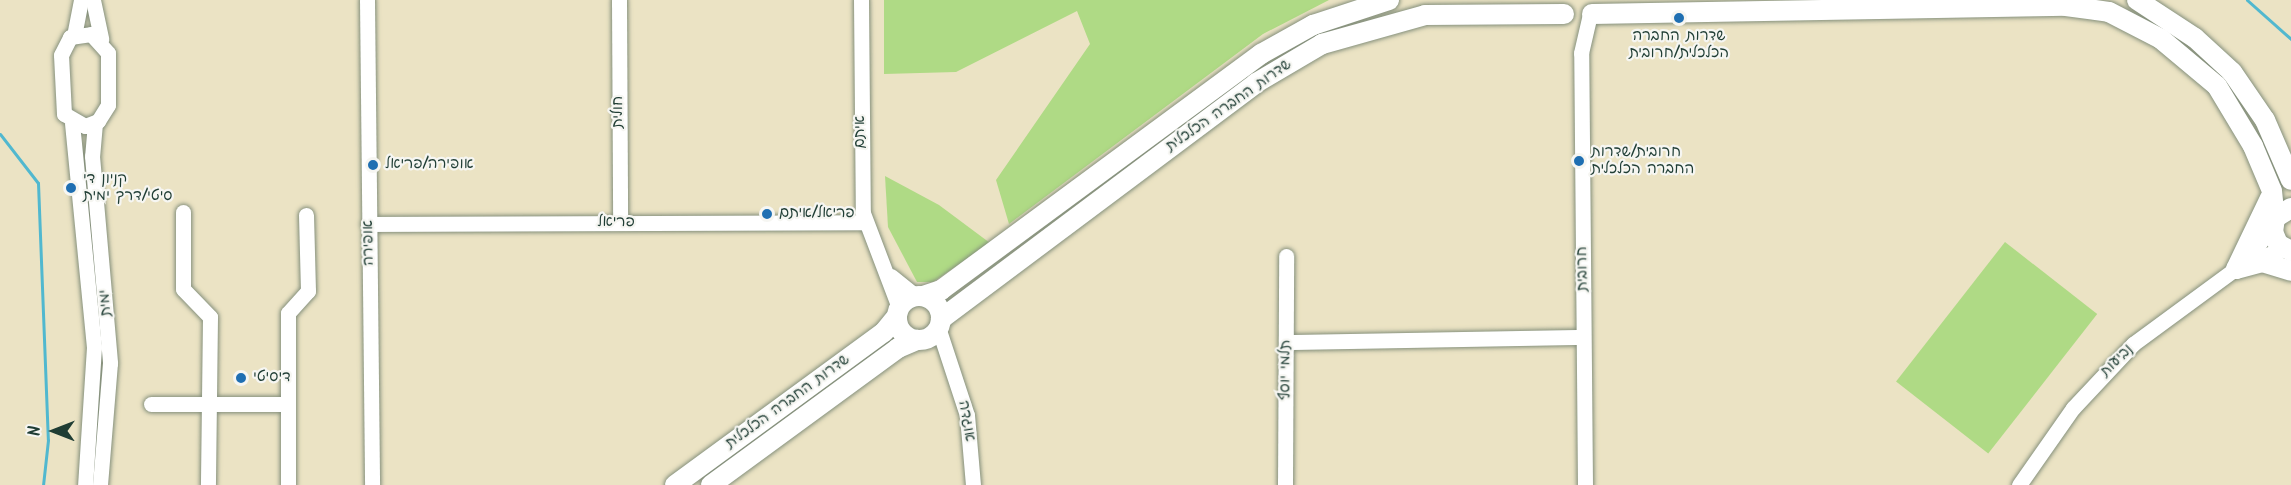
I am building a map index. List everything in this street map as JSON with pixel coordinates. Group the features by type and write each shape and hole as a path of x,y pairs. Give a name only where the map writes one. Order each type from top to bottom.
{"main road":[{"name":"שדרות החברה הכלכלית","path":"675,485 884,332 898,312 919,296 941,290 1261,54 1313,25 1389,0"},
{"path":"2137,0 2196,38 2232,72 2265,120 2291,180"},
{"path":"1593,10 2096,8 2143,28 2207,76 2242,123 2268,182 2280,217 2287,250"},
{"name":"שדרות החברה הכלכלית","path":"711,485 898,348 930,331 1256,83 1322,44 1425,15 1593,10"},
{"path":"2239,266 2265,216 2268,182"},
{"path":"2239,266 2262,262 2291,271"},
{"path":"898,312 900,330 930,331 938,307 919,296"}],"street":[{"path":"81,0 74,36 101,39"},
{"path":"72,123 95,123 108,105 108,53 101,39 93,0"},
{"name":"אופירה","path":"367,0 372,485"},
{"name":"חולית","path":"619,0 620,223"},
{"name":"איתם","path":"861,0 864,222 881,261 898,312"},
{"name":"חרובית","path":"1564,10 1581,53"},
{"name":"חרובית","path":"1585,485 1581,53 1593,10"},
{"name":"ימית","path":"74,36 63,48 62,108 72,123 94,347 85,485"},
{"name":"ימית","path":"95,123 91,144 110,363 100,485"},
{"path":"183,212 183,289 210,317 208,485"},
{"path":"288,485 288,313 308,291 306,215"},
{"name":"נביעות","path":"2019,485 2073,408 2113,364 2161,321 2239,266 2280,217"},
{"name":"פריאל","path":"368,224 864,222"},
{"name":"נביעות","path":"2239,266 2287,250"},
{"name":"תלמי יוסף","path":"1286,256 1286,485"},
{"name":"איתם","path":"881,261 901,287 919,296"},
{"name":"אוגדה","path":"930,331 946,360 967,415 973,485"},
{"path":"1286,342 1583,337"},
{"path":"151,404 288,404"}],"green space":[{"path":"884,0 1329,0 1263,34 1009,224 996,180 1090,44 1077,11 956,72 884,74"},
{"path":"885,176 939,205 990,243 933,282 917,282 888,227"},
{"path":"2005,242 2097,314 1988,454 1896,381"}],"waterway":[{"path":"2247,0 2291,39"},
{"path":"0,134 38,183 48,440 43,485"}],"place":[{"name":"שדרות החברה הכלכלית/חרובית","path":"1679,18"},
{"name":"חרובית/שדרות החברה הכלכלית","path":"1579,161"},
{"name":"אופירה/פריאל","path":"373,165"},
{"name":"קניון די סיטי/דרך ימית","path":"71,188"},
{"name":"פריאל/איתם","path":"767,214"},
{"name":"דיסיטי","path":"241,378"}]}
